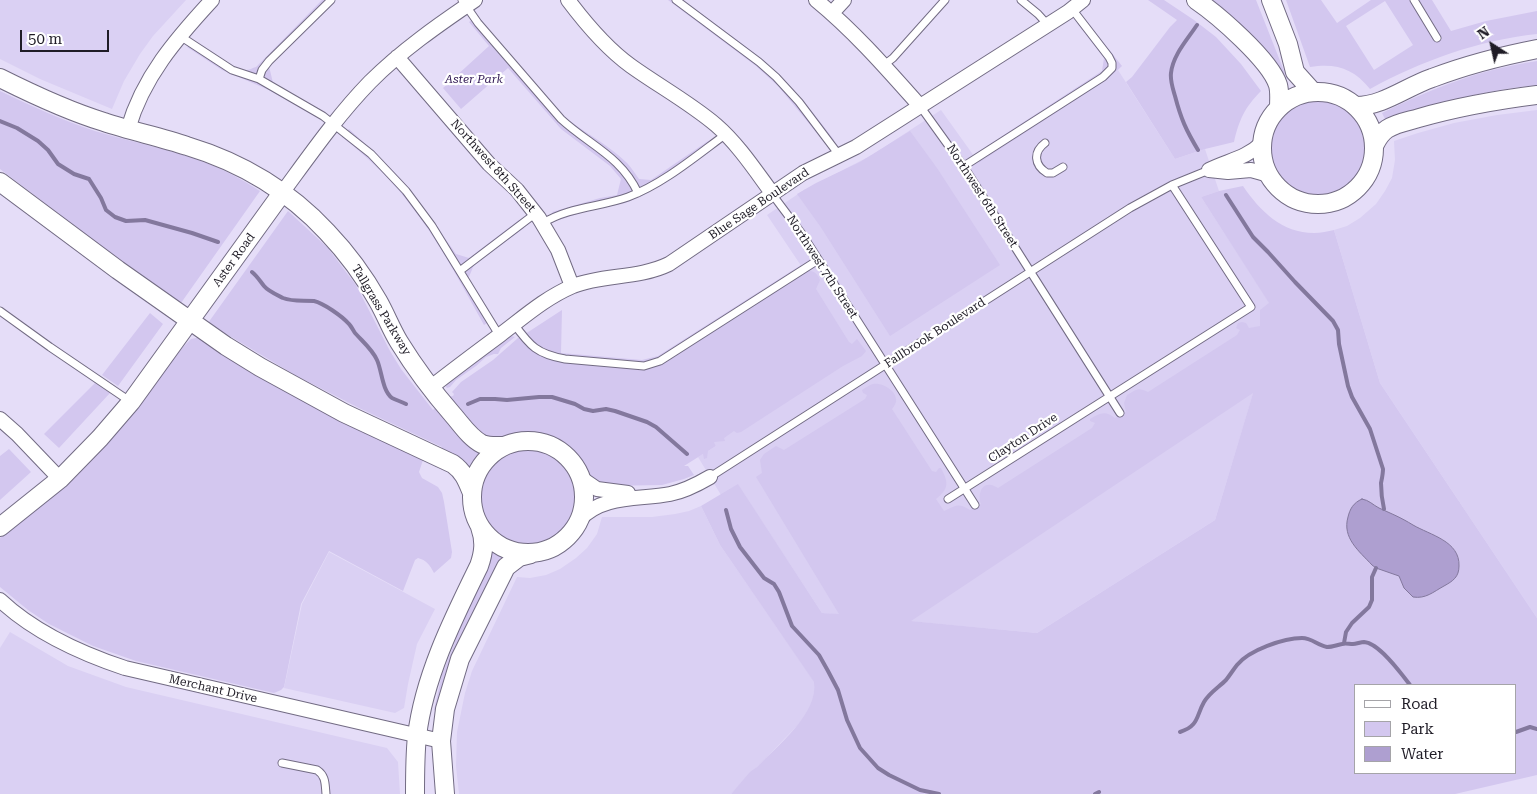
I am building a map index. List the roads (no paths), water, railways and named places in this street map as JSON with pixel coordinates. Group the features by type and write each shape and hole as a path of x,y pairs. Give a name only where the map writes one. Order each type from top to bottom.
{"street":[{"path":"128,129 145,85 162,58 179,35 212,0"},
{"name":"Northwest 7th Street","path":"568,0 594,32 617,55 699,112 726,134 772,193"},
{"name":"Northwest 6th Street","path":"816,0 832,13 884,65 920,106"},
{"path":"832,13 844,0"},
{"name":"Blue Sage Boulevard","path":"430,388 542,302 572,286 596,280 644,273 660,268 678,258 803,173 856,147 1048,25 1083,0"},
{"path":"1196,0 1238,34 1267,67 1278,84 1279,108"},
{"path":"1271,0 1288,44 1295,72 1313,92"},
{"name":"Aster Road","path":"0,527 60,479 100,438 131,402 334,123 371,81 419,39 468,2"},
{"path":"1356,106 1374,104 1429,78 1468,65 1504,55 1537,49"},
{"name":"Northwest 8th Street","path":"397,57 489,164 517,190 539,218 558,250 572,286"},
{"name":"Tallgrass Parkway","path":"0,78 57,105 101,122 187,146 228,160 282,193 314,218 357,267 379,302 398,340 430,388 476,440 486,445 504,446"},
{"path":"1375,144 1369,123 1356,106 1336,94 1324,92 1313,92 1294,97 1279,108 1267,124 1262,143 1264,165 1277,186 1300,202 1328,204 1349,196 1362,183 1372,165 1375,144 1384,131 1404,122 1463,107 1537,95"},
{"name":"Fallbrook Boulevard","path":"1209,170 1225,162 1248,155 1262,143"},
{"name":"Fallbrook Boulevard","path":"1209,170 1228,172 1251,170 1269,175"},
{"path":"0,182 118,270 226,346 344,413 453,464 467,478 472,493"},
{"path":"0,419 60,479"},
{"path":"415,794 417,736 423,706 440,649 483,555 483,537 472,504 472,493 477,474 488,457 504,446 524,441 540,442 554,447 570,460 581,478 584,499 582,510 579,520 558,544 539,552 519,557 506,567 460,659 445,709 441,741 445,794"},
{"name":"Fallbrook Boulevard","path":"579,520 589,510 604,503 674,493 710,477"},
{"name":"Fallbrook Boulevard","path":"581,478 590,485 605,491 661,495"},
{"path":"479,524 485,533 500,545 519,552 539,552"},
{"name":"Merchant Drive","path":"0,600 48,634 94,658 125,668 441,741"}],"lane":[{"path":"259,79 262,70 269,61 331,0"},
{"path":"676,0 759,62 776,77 799,102 840,155"},
{"path":"884,65 893,58 945,0"},
{"path":"1021,0 1048,25"},
{"path":"1414,0 1438,38"},
{"path":"468,2 478,23 561,119 617,162 629,176 638,192"},
{"path":"964,166 1102,77 1112,68 1109,56 1072,9"},
{"path":"179,35 232,70 259,79 297,100 334,123 371,154 406,191 432,226 461,270 499,335"},
{"name":"Northwest 6th Street","path":"920,106 964,166 1120,413"},
{"path":"461,270 539,218 555,217 577,209 627,197 653,186 726,134"},
{"path":"1045,143 1036,152 1039,166 1047,173 1053,173 1063,167"},
{"name":"Fallbrook Boulevard","path":"710,477 1130,208 1172,185 1209,170"},
{"name":"Clayton Drive","path":"948,499 1251,307 1172,185"},
{"name":"Northwest 7th Street","path":"772,193 802,234 975,505"},
{"path":"514,324 534,348 553,357 644,366 660,361 818,260"},
{"path":"0,311 131,402"},
{"path":"282,764 317,770 324,778 326,794"}],"water":[{"path":"1362,499 1443,540 1455,550 1458,557 1459,570 1455,578 1429,594 1422,597 1413,597 1404,588 1399,576 1372,565 1353,544 1347,531 1350,511 1354,504"}],"waterway":[{"path":"1197,25 1174,60 1171,82 1182,118 1198,150"},
{"path":"0,121 17,128 38,141 48,150 58,164 74,174 89,179 106,210 115,217 126,221 145,220 218,242"},
{"path":"1226,195 1253,237 1333,321 1338,330 1348,386 1370,429 1383,469 1381,486 1384,509"},
{"path":"252,272 266,288 278,296 291,300 318,302 342,317 375,356 389,395 406,404"},
{"path":"468,404 480,399 507,400 552,397 575,404 584,409 615,411 656,427 687,454"},
{"path":"726,510 731,529 740,547 764,578 774,584 792,626 819,655 838,690 847,720 860,748 878,768 889,775 920,790 939,794"},
{"path":"1344,643 1346,632 1352,623 1369,607 1372,600 1372,577 1376,568"},
{"path":"1180,732 1194,724 1206,699 1226,680 1242,660 1258,650 1286,640 1306,638 1327,647 1363,642 1370,644 1389,659 1409,684"},
{"path":"1517,732 1530,727 1537,729"},
{"path":"1095,794 1099,792"}],"park label":[{"name":"Aster Park","path":"474,79"}]}
